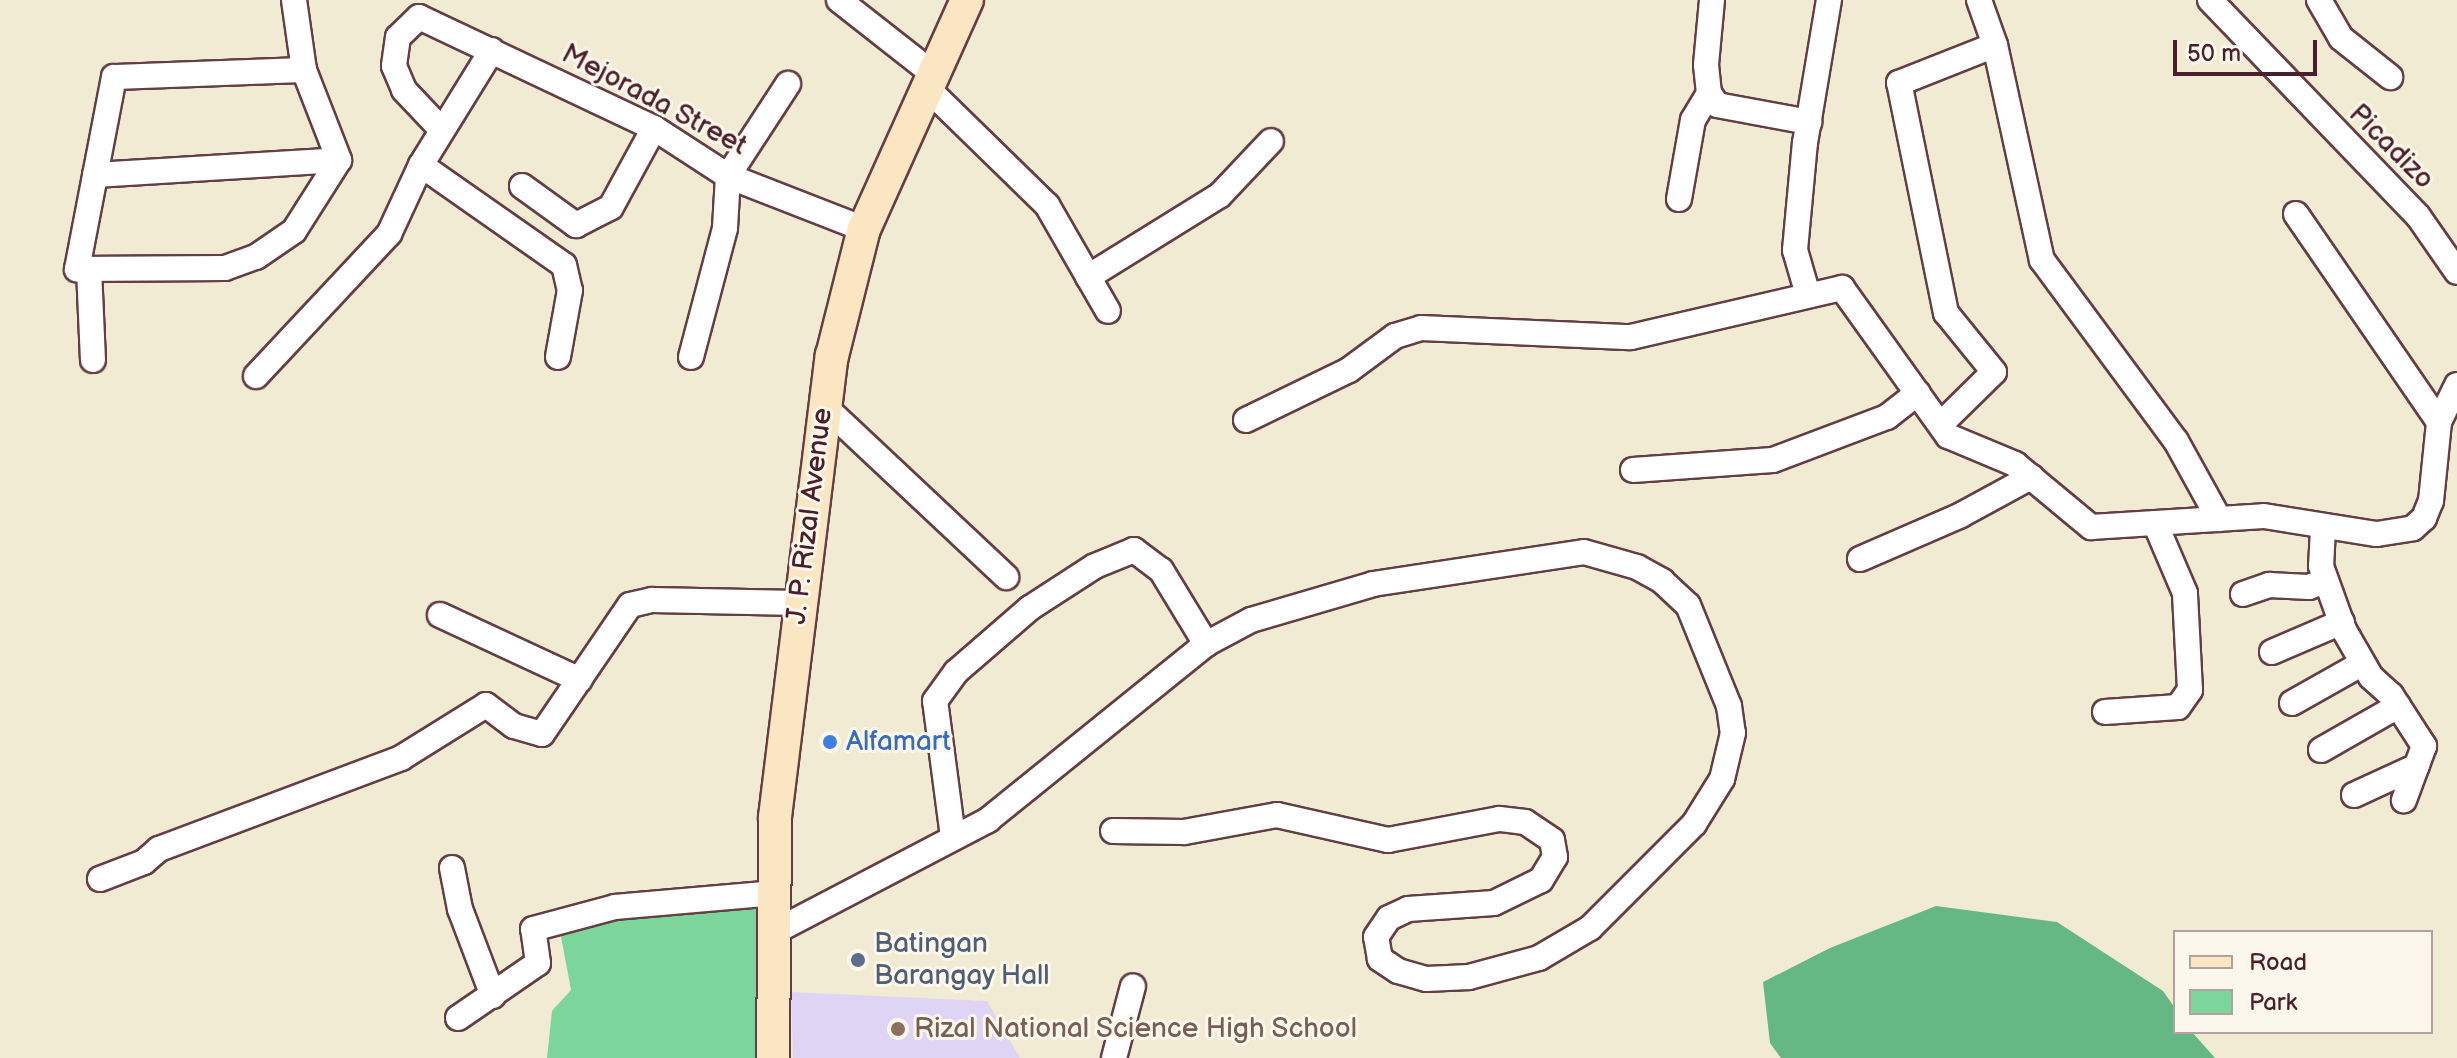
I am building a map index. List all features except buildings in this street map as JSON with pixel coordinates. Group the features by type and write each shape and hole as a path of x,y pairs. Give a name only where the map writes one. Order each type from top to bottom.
{"main road":[{"name":"J. P. Rizal Avenue","path":"773,1058 775,817 798,603 824,406 864,229 967,0"}],"street":[{"path":"294,0 304,70 339,160"},
{"path":"839,0 930,80 1047,205 1108,311"},
{"path":"1679,199 1693,120 1709,93 1712,0"},
{"path":"1808,295 1795,250 1809,122 1829,0"},
{"path":"1979,0 1995,45 2042,260 2176,441 2219,519"},
{"name":"Picadizo","path":"2210,0 2418,216 2457,272"},
{"path":"2319,0 2341,38 2390,77"},
{"path":"418,8 398,37 394,66 404,90 442,130"},
{"name":"Mejorada Street","path":"418,8 492,50 654,128 728,176 864,229"},
{"path":"1941,424 1994,372 1946,313 1899,83 1995,45"},
{"path":"256,376 389,234 421,165 492,50"},
{"path":"304,70 114,77 77,269 225,268 256,257 294,231 339,160"},
{"path":"691,357 725,228 728,176 788,84"},
{"path":"1709,93 1717,105 1809,122"},
{"path":"522,186 576,225 611,207 654,128"},
{"path":"1088,277 1220,195 1271,141"},
{"path":"95,175 339,160"},
{"path":"421,165 564,265 570,290 558,357"},
{"path":"2296,214 2439,422"},
{"path":"89,269 93,360"},
{"path":"1246,420 1349,370 1395,336 1421,328 1631,337 1842,288 1948,436 2015,464 2091,527 2264,516 2323,529 2377,534 2413,528 2424,518 2431,501 2439,422 2457,385"},
{"path":"1633,470 1773,460 1887,417 1918,393"},
{"path":"824,406 1006,577"},
{"path":"1860,559 2031,477"},
{"path":"2105,712 2178,707 2190,690 2185,593 2155,523"},
{"path":"2323,529 2321,566 2342,622 2363,663 2398,706 2424,746 2404,800"},
{"path":"953,837 935,701 956,672 1030,608 1095,566 1134,550 1161,570 1206,644"},
{"path":"774,932 988,820 1206,644 1251,620 1373,584 1584,552 1637,567 1662,581 1688,605 1710,650 1733,733 1722,779 1694,824 1590,928 1539,958 1469,977 1426,979 1398,971 1380,959 1376,937 1389,918 1408,909 1494,903 1541,880 1555,857 1552,840 1525,822 1499,819 1388,840 1277,815 1184,832 1113,831"},
{"path":"2243,594 2269,585 2300,588 2326,580"},
{"path":"100,879 144,862 159,849 401,758 486,705 514,726 542,734 630,605 652,600 798,603"},
{"path":"440,615 580,680"},
{"path":"2272,652 2342,622"},
{"path":"2292,703 2363,663"},
{"path":"2321,750 2398,706"},
{"path":"2354,795 2417,766"},
{"path":"452,868 460,909 493,996"},
{"path":"458,1018 538,963 533,929 615,907 775,893"},
{"path":"1114,1058 1133,986"}],"shaded area":[{"name":"Rizal National Science High School","path":"791,992 987,1001 1020,1058 793,1058"}],"green space":[{"path":"757,898 756,1058 547,1058 552,1011 571,990 559,926"},
{"path":"1936,906 2057,922 2163,991 2173,1005 2173,1034 2194,1034 2215,1058 1781,1058 1770,1043 1763,982 1830,948"}],"place":[{"name":"Alfamart","path":"830,742"},
{"name":"Batingan Barangay Hall","path":"858,960"},
{"name":"Rizal National Science High School","path":"898,1029"}]}
